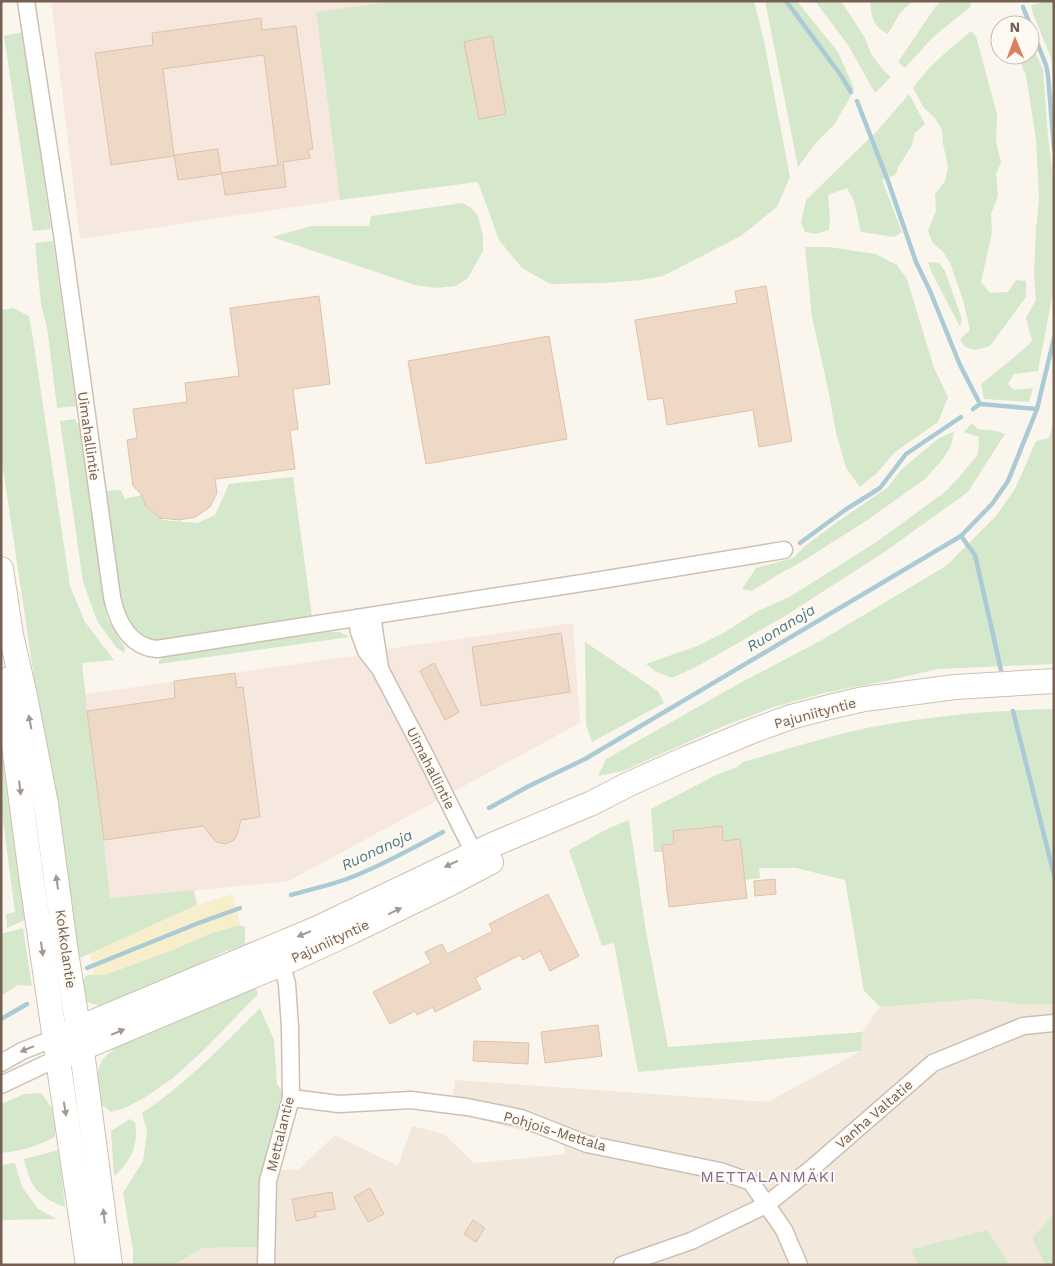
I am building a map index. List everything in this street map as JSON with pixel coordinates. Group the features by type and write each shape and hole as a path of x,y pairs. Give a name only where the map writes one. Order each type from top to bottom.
{"main road":[{"name":"Kokkolantie","path":"1,569 11,635 46,804 110,1265"},
{"name":"Kokkolantie","path":"11,635 7,656 13,738 88,1265"},
{"name":"Pajuniityntie","path":"56,1048 280,954 351,932 477,861 534,840 592,803 629,784 720,744 782,720 820,709 864,700 954,687 1054,681"}],"street":[{"name":"Uimahallintie","path":"26,1 62,234 112,597 115,611 122,626 130,636 143,646 157,649 365,617"},
{"path":"365,617 784,550"},
{"name":"Uimahallintie","path":"365,617 359,632 366,651 380,668 477,861"},
{"name":"Mettalantie","path":"266,1265 268,1181 291,1098 287,984 280,954"},
{"name":"Vanha Valtatie","path":"622,1265 691,1241 766,1205 811,1169 932,1063 1023,1026 1054,1024"},
{"path":"1,1063 22,1051 56,1048"},
{"path":"1,1085 56,1048"},
{"name":"Pohjois-Mettala","path":"291,1098 339,1104 411,1100 467,1107 521,1118 587,1144 720,1171 751,1182 784,1230 799,1265"}],"shaded area":[{"path":"51,1 394,1 316,13 340,200 80,239"},
{"path":"573,623 580,723 289,881 107,900 79,695"},
{"path":"979,999 1018,1004 1054,1004 1054,1214 1032,1238 1045,1265 1010,1265 987,1230 912,1249 918,1265 174,1265 202,1248 259,1247 263,1171 299,1169 335,1135 398,1166 412,1126 444,1134 474,1163 565,1154 563,1141 450,1112 455,1080 768,1102 861,1051 862,1032 880,1007"}],"green space":[{"path":"394,1 754,1 764,41 790,177 777,207 741,236 663,276 605,283 550,284 522,268 499,240 478,182 340,200 316,12"},
{"path":"765,1 797,1 838,52 854,88 834,125 816,143 798,167"},
{"path":"815,1 841,1 865,38 871,54 891,77 875,93 848,45"},
{"path":"870,1 913,1 900,13 888,34 879,28 874,21"},
{"path":"941,1 971,1 970,7 933,37 905,68 898,62"},
{"path":"1054,1 1054,88 1051,58 1040,31 1040,15 1033,15 1031,5"},
{"path":"971,31 976,36 997,114 996,141 1001,163 996,174 998,196 991,214 992,233 981,282 990,293 1008,292 1016,280 1026,281 1026,297 990,346 975,350 965,347 960,339 970,330 963,300 950,263 944,253 932,242 928,231 936,211 935,194 945,181 948,166 942,130 935,118 924,108 913,88 933,65"},
{"path":"23,32 51,229 33,231 4,36"},
{"path":"1040,63 1043,70 1054,185 1054,287 1038,371 1014,374 1008,384 1014,390 1033,388 1029,402 984,399 981,384 1032,341 1026,318 1036,300 1034,276 1039,199 1036,140 1026,75 1022,65 1040,65"},
{"path":"909,94 925,124 915,133 912,145 895,175 882,180 902,232 894,237 861,232 854,201 847,188 828,195 829,230 816,234 805,232 801,222 806,200 877,131"},
{"path":"462,203 470,207 478,216 483,236 483,251 468,278 456,286 437,288 415,285 272,237 311,226 369,226 371,216"},
{"path":"53,241 76,406 57,408 47,327 41,305 35,243"},
{"path":"805,247 829,247 876,254 897,265 907,279 934,368 948,397 938,422 895,452 877,473 860,487 846,468 836,433 812,317"},
{"path":"928,262 939,263 945,271 962,319 960,327 932,273"},
{"path":"13,308 29,316 70,586 85,622 114,660 82,663 110,898 194,890 197,905 76,960 1,455 1,310"},
{"path":"75,419 80,428 107,618 125,648 124,653 116,647 97,621 83,582 60,421"},
{"path":"1054,420 1054,664 938,669 824,693 771,708 724,726 623,771 598,776 606,759 740,683 820,641 946,566 995,517 1015,489 1036,441 1049,438"},
{"path":"972,423 978,429 1005,434 968,492 883,553 785,616 698,666 672,678 655,671 646,664 697,646 725,632 756,612 791,596 878,541 946,491 978,454 979,437 964,432"},
{"path":"954,432 951,446 943,459 925,479 869,519 803,561 752,591 742,589 756,568 793,558 805,546 837,522 887,488 902,469 938,439"},
{"path":"293,477 312,616 305,619 159,641 143,637 129,621 118,593 107,491 121,490 125,499 142,495 163,520 197,523 215,515 229,484"},
{"path":"328,632 340,632 350,637 159,664 159,660 167,656"},
{"path":"585,642 658,691 664,703 592,742 586,725"},
{"path":"1,677 25,920 7,928 6,914 15,912 1,806"},
{"path":"1054,709 1054,1004 1018,1004 979,999 880,1007 864,991 845,880 796,868 759,868 760,878 745,880 740,839 723,841 721,826 673,831 674,844 662,845 663,852 654,852 651,809 716,775 737,767 743,762 865,728 925,718"},
{"path":"629,820 646,931 668,1047 862,1032 861,1051 638,1072 614,943 602,946 569,850 609,828"},
{"path":"240,925 245,927 245,945 222,953 102,1007 85,1001 79,984 87,975 104,975 175,949 211,933"},
{"path":"23,928 32,986 18,985 1,996 1,934"},
{"path":"255,986 258,994 205,1049 173,1078 144,1098 125,1108 111,1112 102,1105 98,1084 98,1071 103,1059 112,1051 124,1043"},
{"path":"260,1008 274,1040 277,1084 286,1096 260,1247 202,1248 174,1265 133,1265 133,1250 123,1193 143,1161 147,1132 142,1113 189,1077"},
{"path":"41,1093 52,1108 55,1137 29,1148 1,1153 1,1104 24,1094"},
{"path":"130,1119 135,1122 135,1145 125,1164 114,1176 111,1131"},
{"path":"59,1150 65,1207 51,1201 38,1191 29,1177 24,1159"},
{"path":"15,1163 22,1187 38,1209 57,1219 1,1220 1,1165"},
{"path":"1054,1214 1054,1265 1045,1265 1032,1238"},
{"path":"987,1230 1010,1265 918,1265 911,1249"}],"sand":[{"path":"233,894 240,925 211,933 175,949 104,975 94,975 90,954 197,905"}],"building":[{"path":"261,18 262,30 296,26 313,149 308,149 310,158 283,162 286,187 225,195 222,174 178,180 174,155 218,149 221,173 278,165 264,55 163,69 174,156 111,165 95,53 153,45 152,33"},
{"path":"492,36 506,114 479,119 464,42"},
{"path":"766,286 792,441 759,447 753,410 667,425 663,398 648,400 635,320 737,303 735,291"},
{"path":"319,296 330,384 293,389 298,429 290,430 295,469 215,479 217,493 210,507 195,517 180,520 160,518 146,506 141,494 133,486 127,440 137,438 133,409 187,402 185,383 239,376 230,308"},
{"path":"549,336 567,439 426,464 408,361"},
{"path":"561,633 570,692 481,706 472,647"},
{"path":"434,663 459,712 445,720 420,671"},
{"path":"235,673 237,688 243,687 260,817 241,820 234,840 226,844 216,842 203,826 104,840 87,711 175,698 174,681"},
{"path":"722,826 723,841 740,839 747,898 669,907 662,845 674,844 673,831"},
{"path":"775,879 776,894 755,896 754,881"},
{"path":"548,894 579,956 550,971 540,951 523,960 520,955 475,978 481,989 435,1012 433,1007 417,1015 415,1011 390,1024 373,992 431,963 425,952 442,944 447,954 493,931 489,924"},
{"path":"598,1025 602,1056 545,1063 541,1032"},
{"path":"474,1041 529,1043 528,1064 473,1061"},
{"path":"370,1188 384,1214 368,1222 354,1197"},
{"path":"332,1192 335,1209 315,1212 316,1217 296,1221 292,1199"},
{"path":"473,1220 485,1228 476,1242 464,1234"}],"waterway":[{"path":"786,1 840,74 851,92"},
{"path":"1023,7 1046,65 1054,149"},
{"path":"857,101 888,181 916,262 960,365 980,404 1037,409"},
{"name":"Ruonanoja","path":"489,808 585,759 961,536 992,504 1008,481 1037,409 1054,338"},
{"path":"973,409 980,404"},
{"path":"800,543 845,510 880,488 906,454 961,417"},
{"name":"Ruonanoja","path":"961,536 975,555 1001,670"},
{"name":"Ruonanoja","path":"1013,711 1054,875"},
{"name":"Ruonanoja","path":"291,895 364,872 443,832"},
{"name":"Ruonanoja","path":"87,968 240,908"},
{"name":"Ruonanoja","path":"1,1019 27,1004"}],"district":[{"name":"METTALANMÄKI","path":"768,1176"}]}
